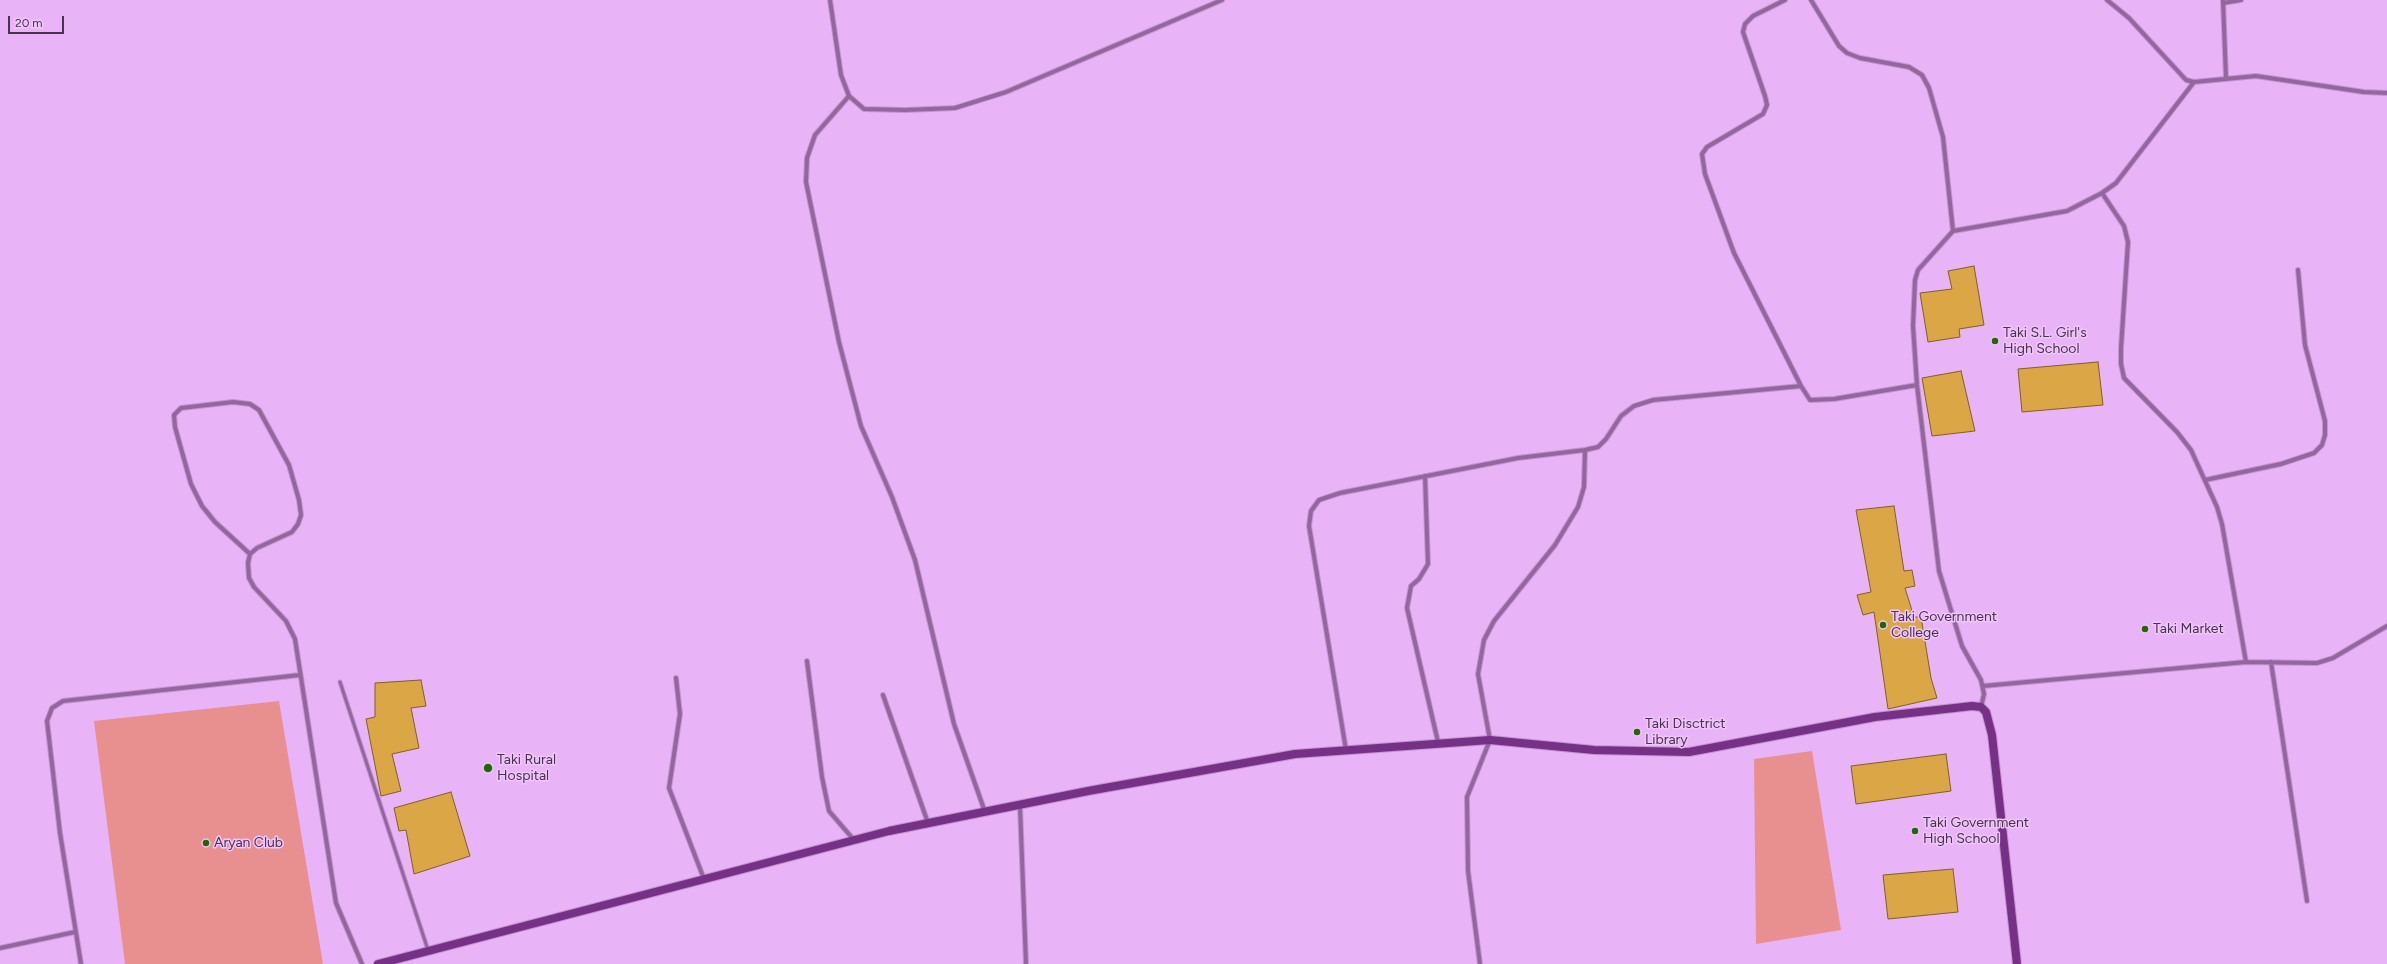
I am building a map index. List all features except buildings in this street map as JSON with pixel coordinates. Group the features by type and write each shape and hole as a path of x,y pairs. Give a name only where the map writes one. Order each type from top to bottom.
{"street":[{"path":"830,0 841,75 849,96 864,109 905,110 955,108 1006,92 1222,0"},
{"path":"1785,0 1753,16 1745,24 1743,32 1765,96 1766,105 1763,114 1707,147 1702,154 1702,162 1734,253 1801,386 1810,400 1917,385"},
{"path":"1811,0 1839,46 1847,53 1860,58 1909,67 1922,75 1929,88 1943,137 1952,231"},
{"path":"2107,0 2129,18 2186,80 2194,82 2256,76 2364,92 2387,93"},
{"path":"2226,78 2223,2 2241,0"},
{"path":"1981,707 1983,686 1962,646 1939,571 1917,385 1913,326 1915,280 1922,265 1952,231 2067,211 2102,193 2116,183 2194,82"},
{"path":"849,96 815,135 806,158 806,182 839,342 861,426 892,497 915,560 954,724 985,812"},
{"path":"2102,193 2124,226 2128,242 2121,348 2121,364 2124,378 2177,432 2191,450 2205,480 2222,524 2246,662"},
{"path":"2205,480 2281,464 2314,453 2322,445 2325,435 2325,421 2305,345 2298,270"},
{"path":"1346,750 1309,526 1311,511 1319,500 1340,493 1518,458 1585,450 1598,447 1621,416 1634,406 1653,400 1801,386"},
{"path":"250,554 215,522 202,506 191,484 175,427 174,415 182,408 225,402 250,404 259,410 289,464 299,500 301,515 298,524 292,532 257,548 250,554 248,563 249,578 254,587 286,621 295,639 336,903 362,964"},
{"path":"1480,964 1468,871 1467,797 1490,740 1478,674 1484,640 1494,622 1556,545 1578,507 1584,487 1585,450"},
{"path":"1425,476 1428,564 1419,579 1411,586 1407,608 1438,742"},
{"path":"1983,686 2246,662 2317,663 2333,658 2387,626"},
{"path":"807,661 822,777 829,811 854,840"},
{"path":"2271,662 2307,901"},
{"path":"81,964 60,833 47,721 52,708 63,701 300,675"},
{"path":"676,678 680,714 669,788 704,880"},
{"path":"883,695 928,823"},
{"path":"378,964 854,840 928,823 1020,806 1088,791 1295,754 1438,742 1490,740 1594,750 1689,752 1875,718 1972,706 1981,707 1986,712 1992,735 2017,964"},
{"path":"1020,806 1026,964"},
{"path":"0,948 75,932"}],"lane":[{"path":"340,682 428,951"}],"shaded area":[{"name":"Aryan Club","path":"279,701 323,964 125,964 94,721"},
{"path":"1812,751 1841,930 1756,944 1754,759"}],"place":[{"name":"Taki S.L. Girl's High School","path":"1995,341"},
{"name":"Taki Government College","path":"1883,625"},
{"name":"Taki Market","path":"2145,629"},
{"name":"Taki Disctrict Library","path":"1637,732"},
{"name":"Taki Rural Hospital","path":"488,768"},
{"name":"Taki Government High School","path":"1915,831"},
{"name":"Aryan Club","path":"206,843"}]}
